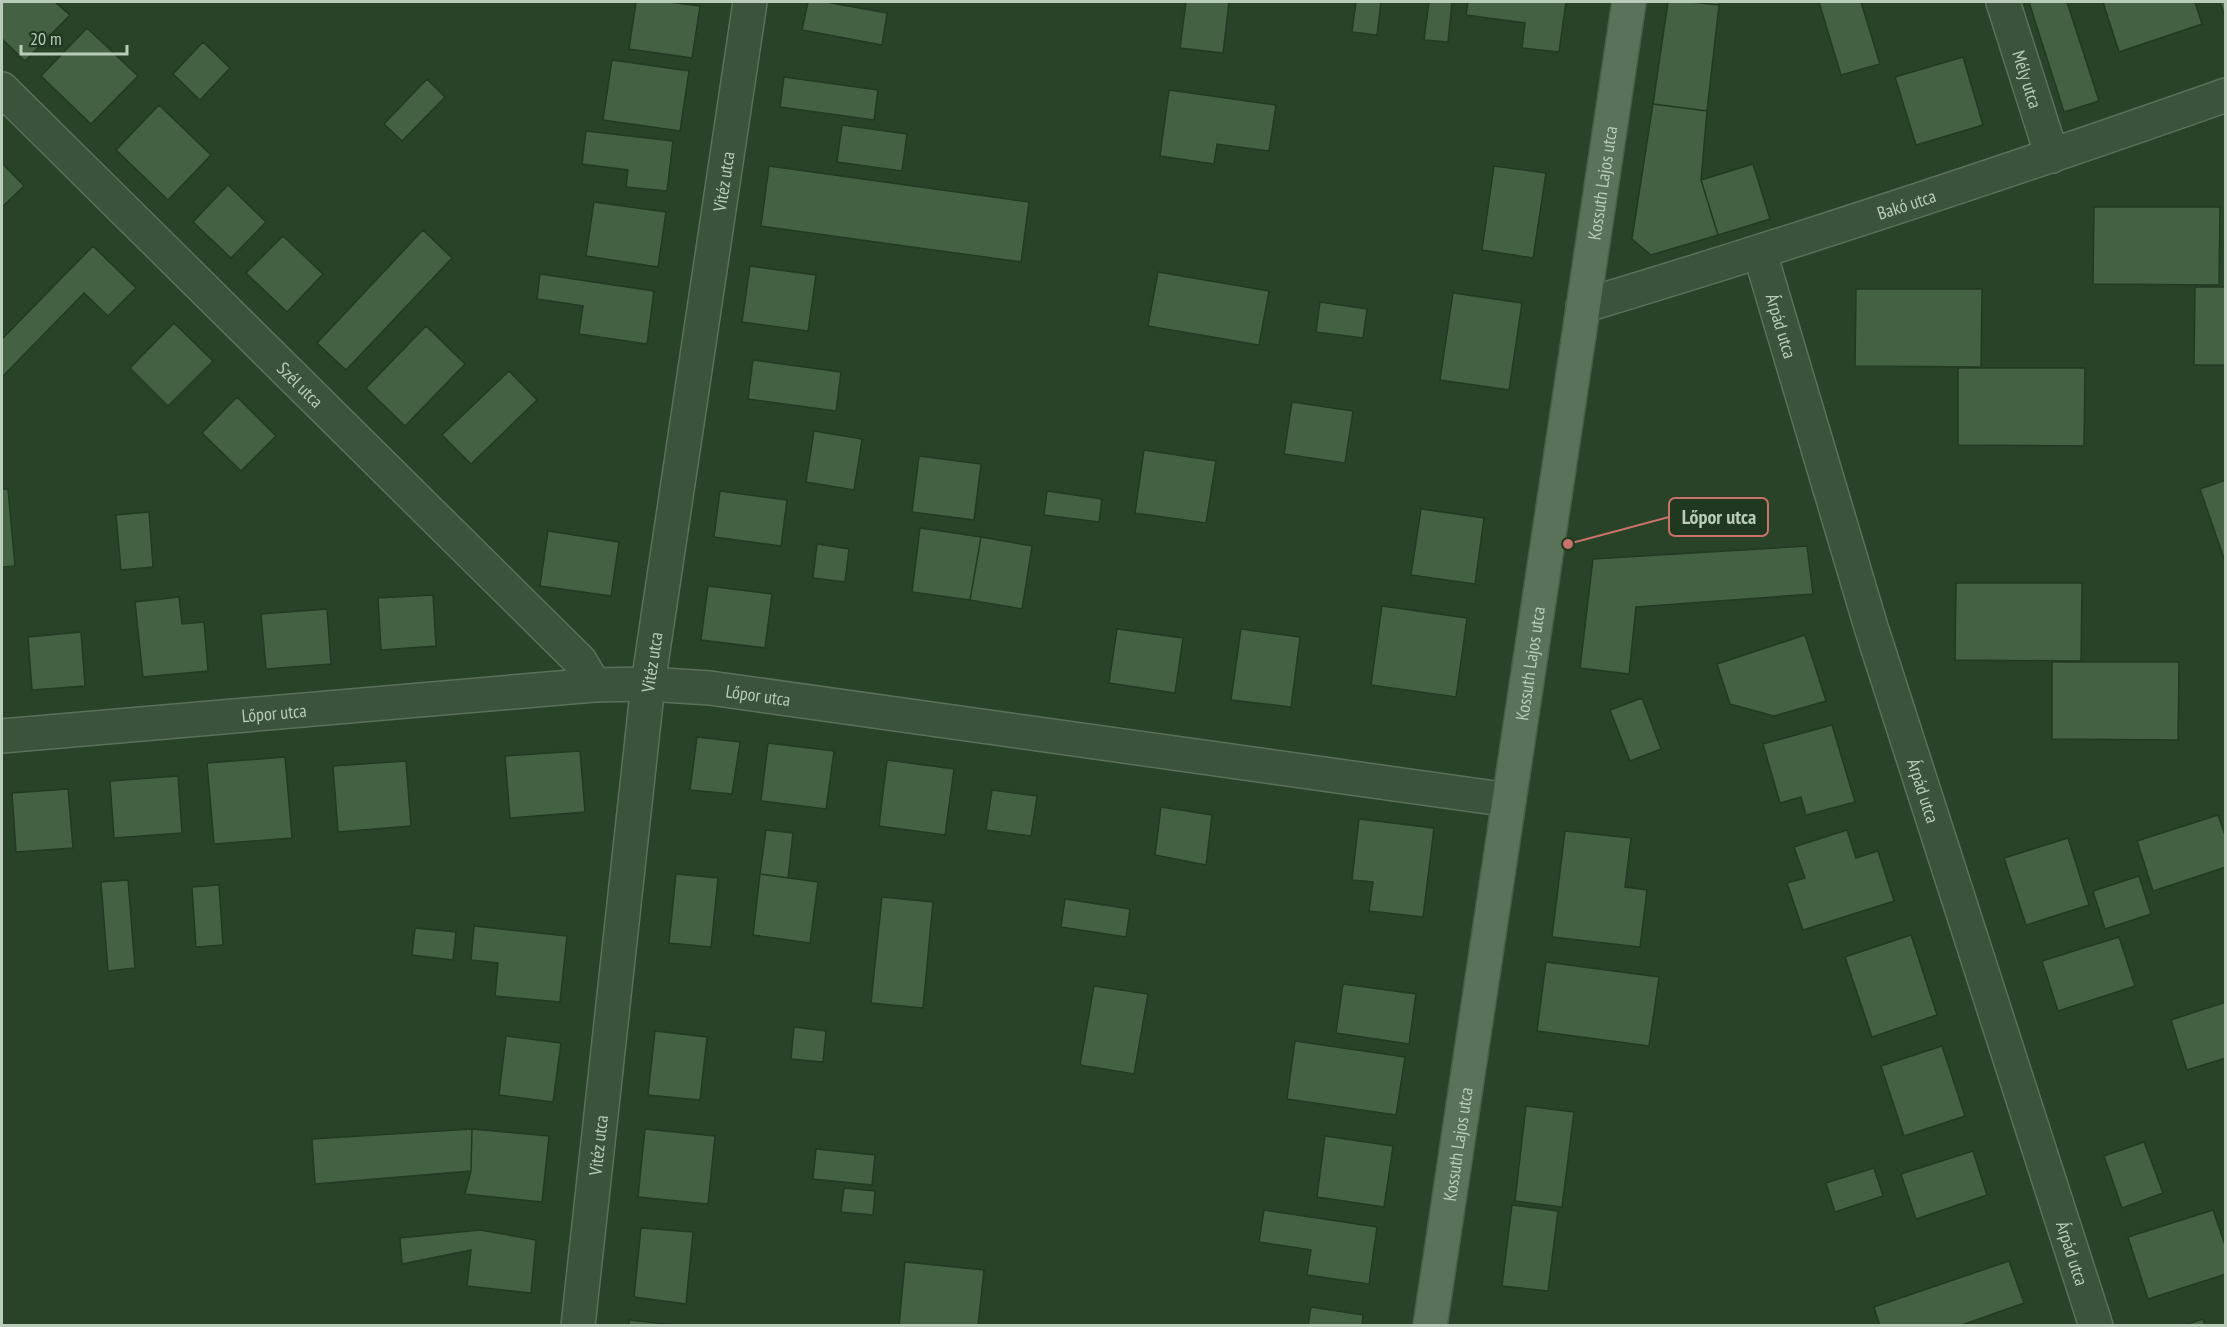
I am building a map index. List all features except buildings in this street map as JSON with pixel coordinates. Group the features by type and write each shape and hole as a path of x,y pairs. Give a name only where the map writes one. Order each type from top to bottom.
{"main road":[{"name":"Kossuth Lajos utca","path":"1430,1326 1629,2"}],"street":[{"name":"Vitéz utca","path":"578,1326 648,684 750,2"},
{"name":"Mély utca","path":"2002,2 2052,156"},
{"name":"Szél utca","path":"2,89 580,661 594,686"},
{"name":"Bakó utca","path":"1583,306 1760,253 2052,156 2226,95"},
{"name":"Árpád utca","path":"1760,253 1871,627 2096,1326"},
{"name":"Lőpor utca","path":"2,736 594,686 648,684 710,688 1509,800"}],"place":[{"name":"Lőpor utca","path":"1568,544"}]}
